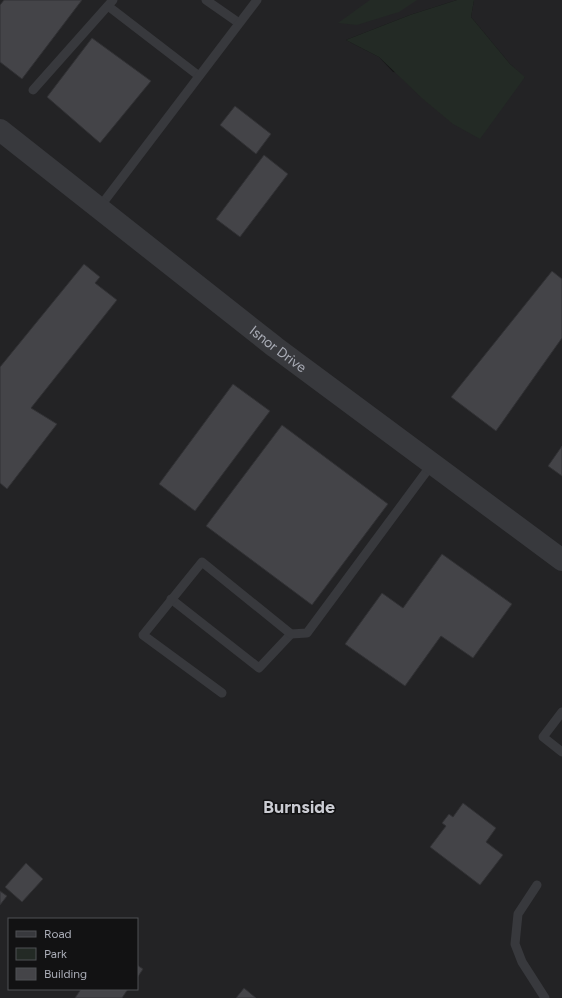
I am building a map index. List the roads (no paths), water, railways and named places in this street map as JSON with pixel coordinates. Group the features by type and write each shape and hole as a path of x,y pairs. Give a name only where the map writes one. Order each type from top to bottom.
{"street":[{"name":"Isnor Drive","path":"0,130 274,347 562,560"}],"lane":[{"path":"206,0 239,23"},
{"path":"99,208 256,0"},
{"path":"33,90 110,3 199,76"},
{"path":"222,693 143,635 202,562 291,634 307,633 432,464"},
{"path":"172,599 259,668 291,634"},
{"path":"562,712 543,737 562,752"},
{"path":"537,885 518,914 515,944 522,962 545,998"}],"district":[{"name":"Burnside","path":"299,807"}]}
